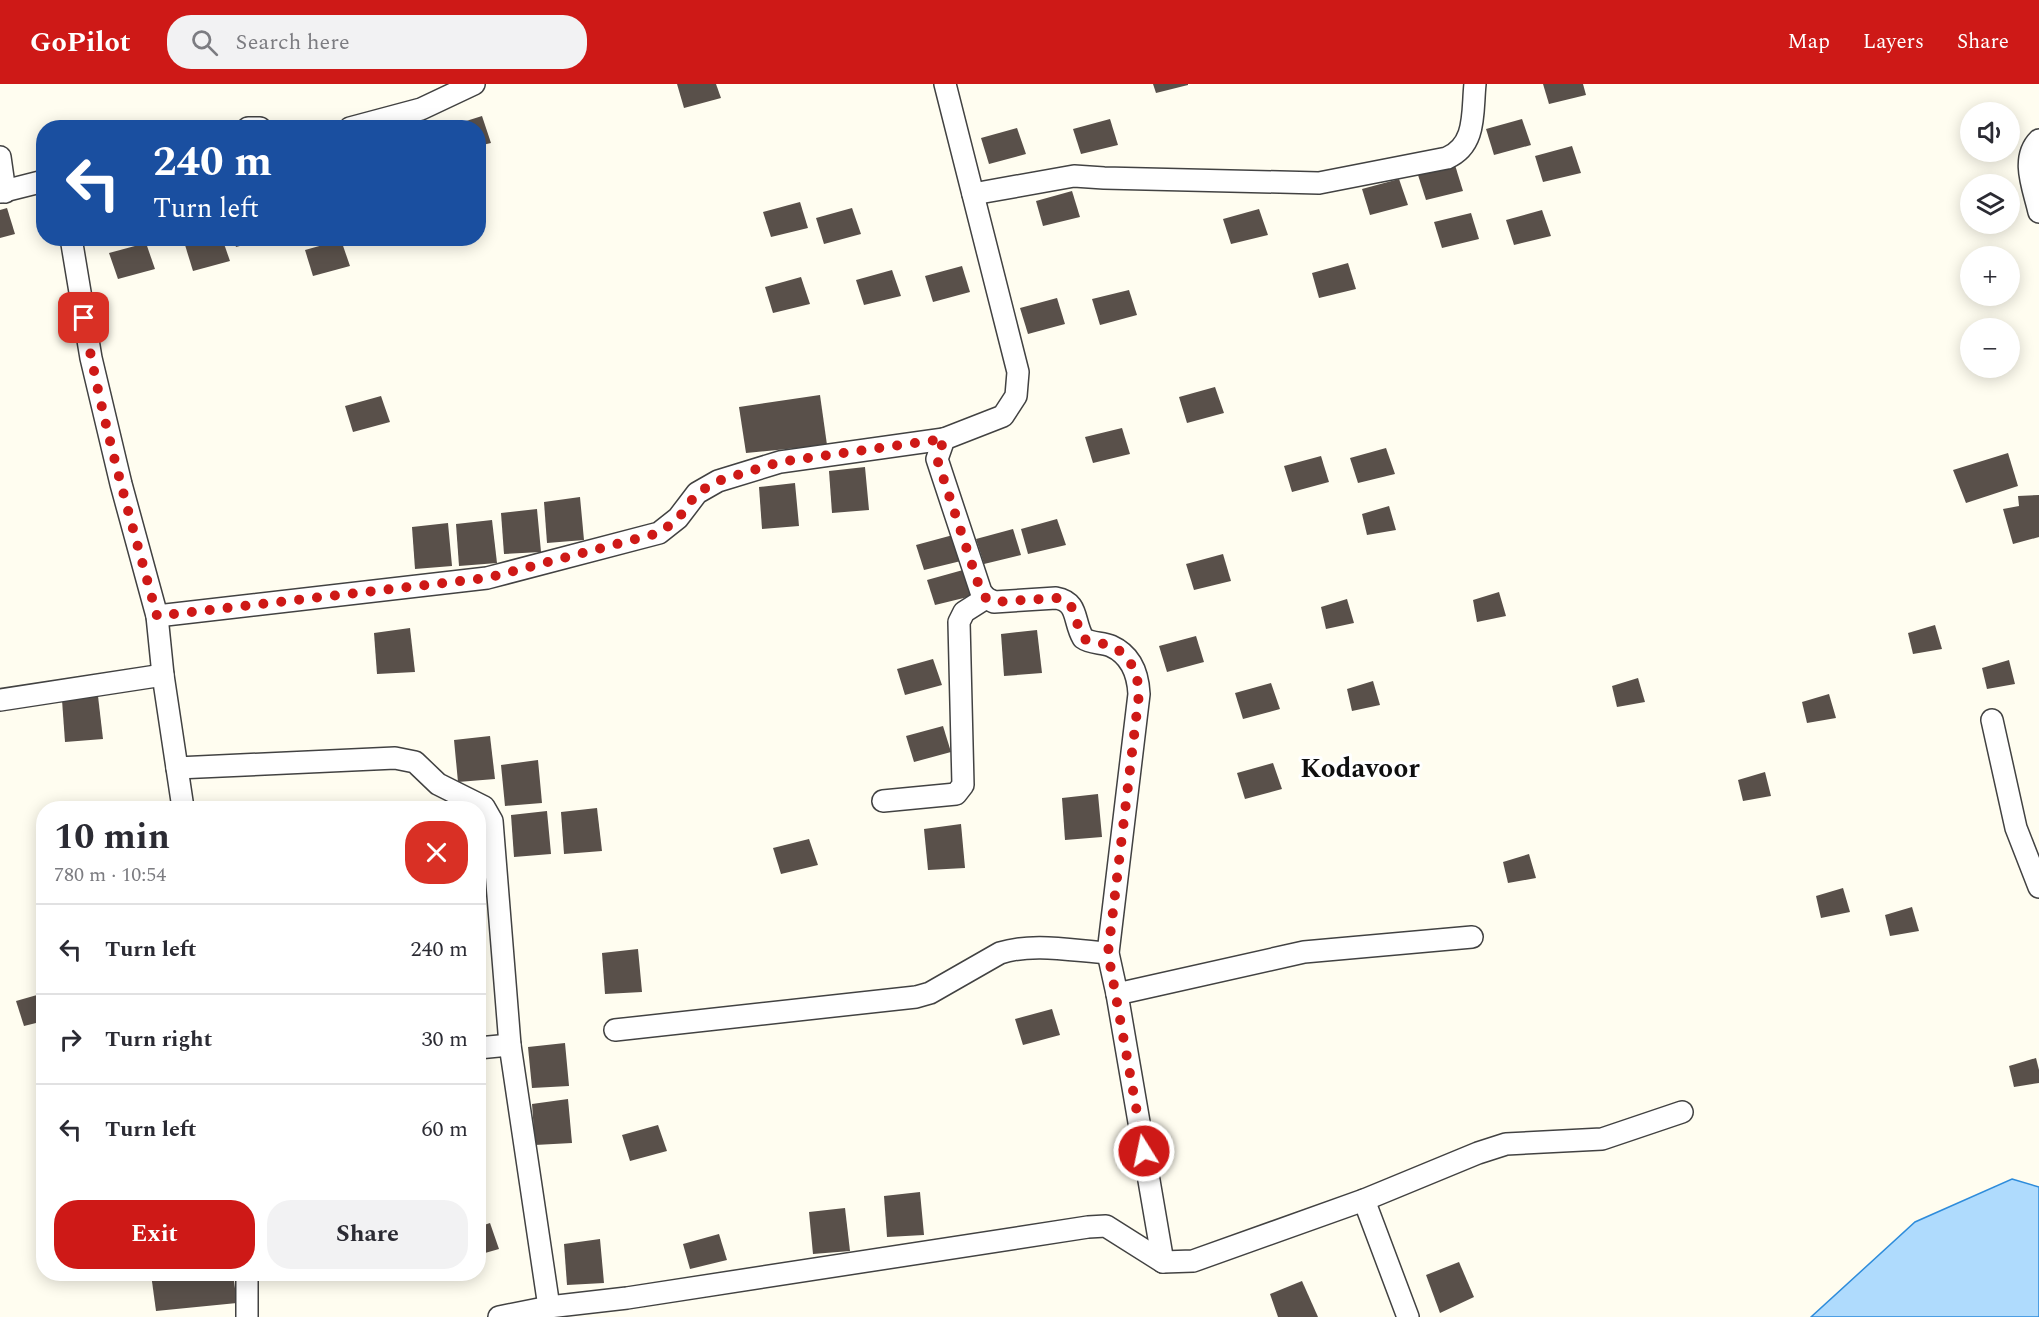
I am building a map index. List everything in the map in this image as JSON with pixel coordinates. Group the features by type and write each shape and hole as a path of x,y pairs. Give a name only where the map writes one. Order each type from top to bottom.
{"street":[{"path":"380,120 421,109 474,84"},
{"path":"157,616 487,578 659,533 678,519 697,493 718,481 759,468 780,462 944,439 1003,416 1016,396 1018,372 945,84"},
{"path":"973,194 1074,176 1319,183 1447,158 1456,154 1466,144 1470,132 1475,84"},
{"path":"2039,140 2031,148 2028,159 2039,212"},
{"path":"0,157 2,192 36,183"},
{"path":"72,246 91,358 121,484 157,616 163,675 182,801"},
{"path":"944,439 937,459 981,592 994,602 1063,599 1071,604 1083,638 1110,646 1126,655 1132,663 1138,680 1139,694 1108,953 1163,1262"},
{"path":"883,801 956,794 963,785 959,622 964,612 986,598"},
{"path":"0,700 163,675"},
{"path":"1992,720 2016,828 2039,887"},
{"path":"177,768 395,758 415,762 438,784 472,801"},
{"path":"486,810 492,821 510,1045 549,1307"},
{"path":"1117,994 1304,952 1472,937"},
{"path":"615,1030 916,997 930,993 1011,949 1025,947 1108,953"},
{"path":"486,1047 510,1045"},
{"path":"499,1317 549,1307 627,1298 1089,1227 1106,1227 1163,1262 1193,1261 1364,1200 1478,1153 1506,1144 1602,1138 1682,1112"},
{"path":"1364,1200 1408,1317"},
{"path":"247,1281 247,1317"}],"water":[{"path":"2012,1179 2039,1187 2039,1317 1811,1317 1915,1222"}],"building":[{"path":"677,84 716,84 721,98 684,108"},
{"path":"1153,84 1188,84 1188,85 1156,93"},
{"path":"1543,84 1583,84 1586,95 1549,104"},
{"path":"482,116 483,120 469,120"},
{"path":"1110,119 1118,145 1081,154 1073,129"},
{"path":"1522,119 1531,145 1494,155 1486,129"},
{"path":"486,128 491,143 486,144"},
{"path":"1017,128 1026,154 989,164 981,138"},
{"path":"1572,146 1581,173 1543,182 1535,156"},
{"path":"1455,165 1463,191 1426,200 1418,175"},
{"path":"1399,179 1408,205 1370,215 1362,189"},
{"path":"1072,191 1080,217 1043,226 1036,201"},
{"path":"800,202 808,228 771,237 763,212"},
{"path":"7,208 15,234 0,238 0,210"},
{"path":"852,208 861,234 824,244 816,218"},
{"path":"1259,209 1268,235 1231,244 1223,219"},
{"path":"1542,210 1551,236 1514,245 1506,220"},
{"path":"1471,213 1479,239 1442,248 1434,222"},
{"path":"135,246 147,246 155,269 118,279 109,253"},
{"path":"185,246 225,246 230,261 193,271"},
{"path":"319,246 343,246 350,266 313,276 305,250"},
{"path":"1348,263 1356,289 1319,298 1312,273"},
{"path":"962,266 970,292 933,302 925,276"},
{"path":"892,270 901,296 864,305 856,280"},
{"path":"801,277 810,304 773,313 765,287"},
{"path":"1129,290 1137,315 1100,325 1092,299"},
{"path":"1057,298 1065,324 1028,334 1020,308"},
{"path":"1215,387 1224,413 1187,423 1179,397"},
{"path":"820,395 827,445 746,453 739,407"},
{"path":"381,396 390,422 353,432 345,406"},
{"path":"1122,428 1130,454 1093,463 1085,437"},
{"path":"1386,448 1395,474 1358,483 1350,458"},
{"path":"2008,453 2018,486 1966,503 1953,470"},
{"path":"1321,456 1329,482 1292,492 1284,466"},
{"path":"865,467 869,510 832,513 829,471"},
{"path":"795,483 799,526 762,529 759,487"},
{"path":"2039,495 2039,537 2013,544 2003,509 2019,506 2018,496"},
{"path":"580,497 584,540 547,543 544,502"},
{"path":"1389,506 1396,530 1367,535 1362,514"},
{"path":"537,509 541,552 504,554 501,513"},
{"path":"1057,519 1066,545 1028,554 1021,529"},
{"path":"492,520 497,563 459,566 456,524"},
{"path":"448,523 452,566 415,569 412,527"},
{"path":"1013,529 1021,555 984,564 976,539"},
{"path":"953,535 961,561 924,570 916,545"},
{"path":"1223,554 1231,581 1194,590 1186,564"},
{"path":"963,570 972,596 935,605 927,580"},
{"path":"1499,592 1506,616 1477,622 1473,600"},
{"path":"1347,599 1354,623 1326,629 1321,607"},
{"path":"1935,625 1942,649 1913,654 1908,633"},
{"path":"410,628 415,672 377,674 374,633"},
{"path":"1037,630 1042,673 1004,676 1001,634"},
{"path":"1196,636 1204,662 1167,672 1159,646"},
{"path":"933,659 942,685 905,695 897,669"},
{"path":"2009,660 2015,684 1987,689 1982,668"},
{"path":"1638,678 1645,702 1617,707 1612,686"},
{"path":"1373,681 1380,705 1352,711 1347,689"},
{"path":"1271,683 1280,709 1243,719 1235,693"},
{"path":"1829,694 1836,718 1807,723 1802,702"},
{"path":"98,696 103,739 65,742 62,700"},
{"path":"943,726 951,752 914,762 906,736"},
{"path":"490,736 495,779 458,782 454,740"},
{"path":"538,760 542,803 505,806 501,765"},
{"path":"1273,763 1282,789 1245,799 1237,773"},
{"path":"1765,772 1771,796 1743,801 1738,780"},
{"path":"1098,794 1102,837 1065,840 1062,798"},
{"path":"597,808 602,851 564,854 561,812"},
{"path":"547,811 551,854 514,857 511,815"},
{"path":"961,824 965,868 928,870 924,829"},
{"path":"809,839 818,865 781,874 773,848"},
{"path":"1529,854 1536,878 1508,883 1503,862"},
{"path":"1843,888 1850,912 1821,918 1816,896"},
{"path":"1912,907 1919,931 1890,936 1885,915"},
{"path":"638,949 642,992 605,994 602,953"},
{"path":"36,995 36,1023 24,1026 16,1001"},
{"path":"1052,1009 1060,1035 1023,1045 1015,1019"},
{"path":"565,1043 569,1086 532,1088 528,1047"},
{"path":"2036,1058 2039,1083 2014,1087 2009,1066"},
{"path":"568,1099 572,1143 535,1145 532,1104"},
{"path":"658,1125 667,1151 630,1161 622,1135"},
{"path":"920,1192 924,1235 887,1237 884,1196"},
{"path":"845,1208 850,1251 813,1254 809,1212"},
{"path":"490,1223 499,1249 486,1253 486,1224"},
{"path":"719,1234 727,1260 690,1269 683,1244"},
{"path":"600,1239 604,1283 567,1285 564,1244"},
{"path":"1459,1262 1474,1297 1440,1313 1426,1275"},
{"path":"152,1281 234,1281 237,1303 156,1311"},
{"path":"1302,1281 1318,1317 1278,1317 1270,1294"}],"district":[{"name":"Kodavoor","path":"1360,769"}],"route":[{"path":"84,318 91,358 121,484 157,616 487,578 659,533 678,519 697,493 718,481 759,468 780,462 944,439 937,459 981,592 994,602 1063,599 1071,604 1079,633 1083,638 1110,646 1126,655 1132,663 1138,680 1139,694 1108,953 1144,1151"}]}
